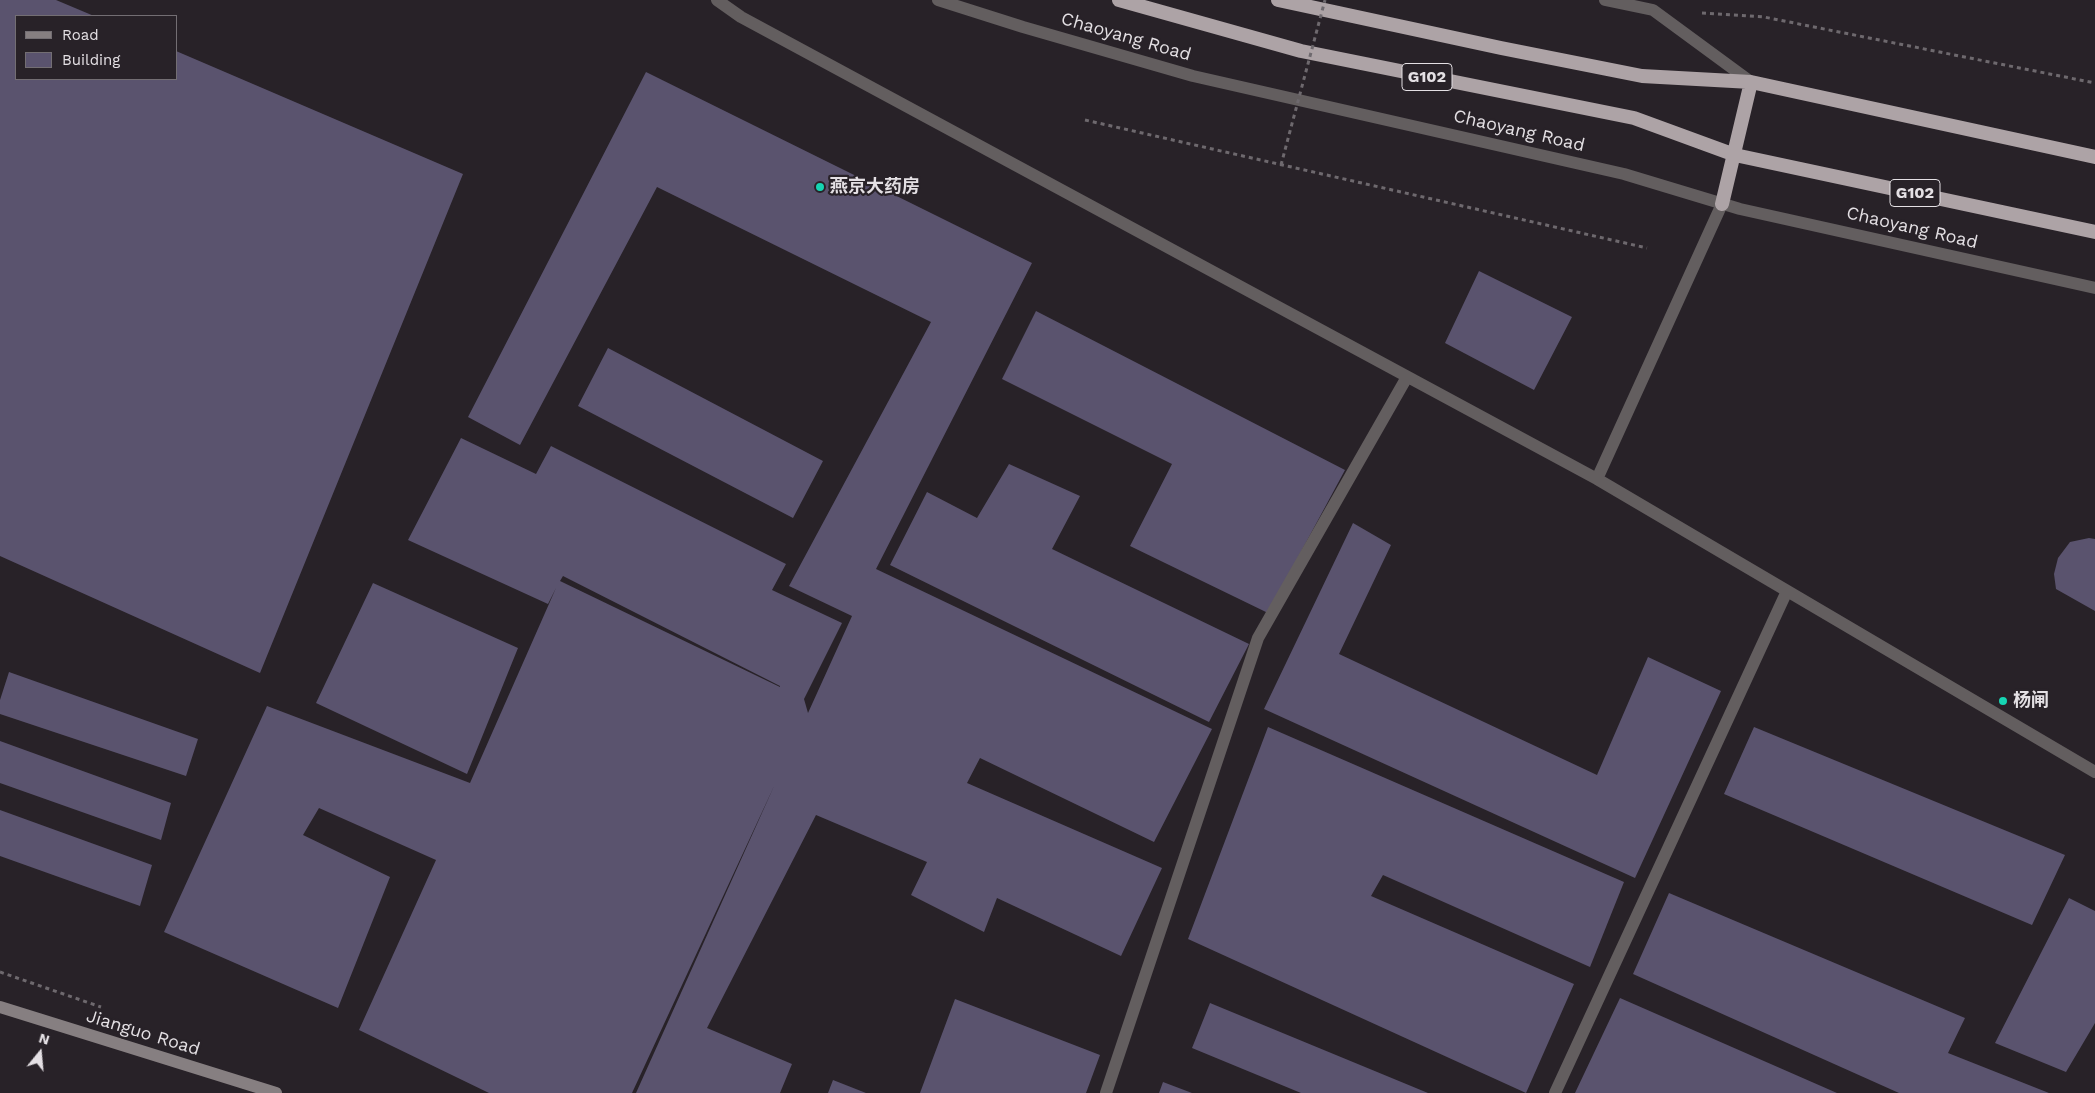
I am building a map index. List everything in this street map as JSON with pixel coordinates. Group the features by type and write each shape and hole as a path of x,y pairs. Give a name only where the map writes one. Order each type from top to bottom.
{"highway":[{"name":"Chaoyang Road","path":"1119,0 1301,50 1634,118 1735,155 2095,232"},
{"name":"G102","path":"1278,0 1642,76 1751,82 2095,157"},
{"path":"1722,204 1751,82"}],"main road":[{"name":"Jianguo Road","path":"0,1007 276,1093"}],"street":[{"path":"717,0 741,17 1597,479 2095,772"},
{"name":"Chaoyang Road","path":"938,0 1023,27 1193,76 1624,174 1722,204 2095,288"},
{"path":"1605,0 1653,10 1751,82"},
{"path":"1597,479 1722,204"},
{"path":"1106,1093 1258,638 1407,376"},
{"path":"1555,1093 1787,591"}],"path":[{"path":"1281,165 1325,0"},
{"path":"1699,13 1764,17 2095,83"},
{"path":"1085,120 1647,248"},
{"path":"0,972 101,1008"}],"building":[{"path":"0,0 56,0 92,15 15,15 15,80 178,80 178,52 463,174 260,673 0,556"},
{"path":"646,72 1032,263 876,569 1212,729 1154,842 980,758 967,783 1162,868 1121,956 997,898 984,932 911,895 927,862 816,815 707,1028 792,1064 780,1093 636,1093 775,784 632,1093 489,1093 359,1030 436,860 319,808 303,835 390,877 338,1008 164,932 267,706 470,783 556,588 548,604 408,540 461,438 536,474 551,446 786,564 772,590 842,623 804,699 808,713 852,616 789,586 931,322 657,187 520,445 468,417","holes":["563,576 780,687 560,581"]},
{"path":"1479,271 1572,317 1534,390 1445,343"},
{"path":"1036,311 1345,470 1268,613 1130,546 1172,464 1002,379"},
{"path":"608,348 823,461 793,518 578,406"},
{"path":"1009,464 1080,496 1052,549 1249,644 1209,722 890,565 927,492 977,518"},
{"path":"1353,523 1391,545 1339,654 1597,775 1648,657 1721,691 1635,878 1264,709"},
{"path":"2089,538 2095,539 2095,611 2056,589 2054,574 2058,558 2070,542"},
{"path":"373,583 518,648 467,774 316,703"},
{"path":"9,672 198,739 186,776 0,714 0,700"},
{"path":"1268,727 1624,882 1590,967 1383,875 1371,896 1574,984 1526,1093 1188,939"},
{"path":"1754,727 2065,855 2032,925 1724,794"},
{"path":"0,741 171,803 161,840 0,783"},
{"path":"0,810 152,865 140,906 0,856"},
{"path":"1669,893 1965,1018 1948,1053 2049,1093 1899,1093 1633,974"},
{"path":"2069,898 2095,911 2095,1023 2066,1072 1995,1043"},
{"path":"1620,998 1837,1093 1575,1093"},
{"path":"955,999 1100,1055 1086,1093 920,1093"},
{"path":"1210,1003 1428,1093 1301,1093 1192,1048"},
{"path":"833,1080 866,1093 828,1093"},
{"path":"1163,1082 1192,1093 1159,1093"}],"place":[{"name":"燕京大药房","path":"820,187"},
{"name":"杨闸","path":"2003,701"}]}
